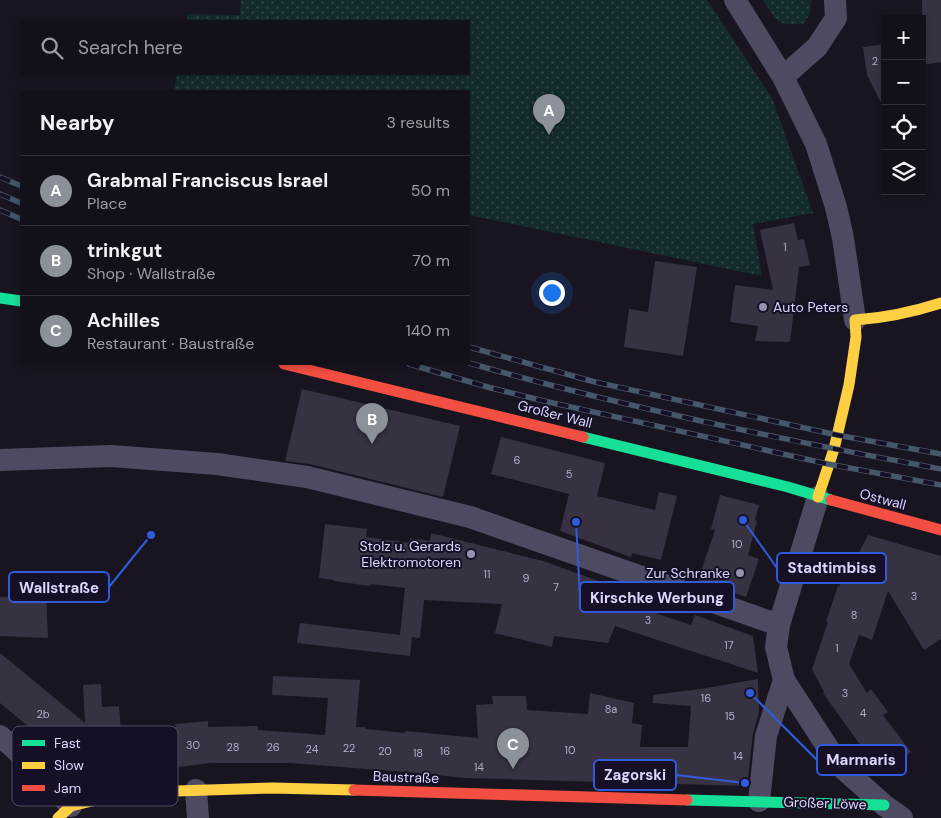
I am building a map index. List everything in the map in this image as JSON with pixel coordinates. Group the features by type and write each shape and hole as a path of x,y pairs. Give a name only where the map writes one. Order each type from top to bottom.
{"street":[{"path":"735,0 783,77 816,144 836,208 843,238 856,337 849,385 834,449 818,497"},
{"path":"783,77 817,47 836,18 835,0"},
{"path":"0,298 20,300"},
{"path":"855,320 902,314 941,303"},
{"name":"Großer Wall","path":"288,365 778,485 818,497"},
{"path":"0,460 111,456 217,464 307,477 470,517 779,625"},
{"name":"Ostwall","path":"818,497 941,530"},
{"name":"Großer Löwe","path":"818,497 779,625 776,647 784,680 840,765 884,805"},
{"path":"759,801 766,736 784,680"},
{"path":"0,736 12,747"},
{"name":"Baustraße","path":"178,791 274,788 759,801"},
{"path":"196,790 198,818"},
{"name":"Großer Löwe","path":"759,801 884,805"},
{"path":"884,805 902,818"},
{"name":"Baustraße","path":"65,812 82,806"}],"green space":[{"path":"241,0 707,0 772,98 813,213 753,224 762,276 470,215 470,90 174,90 177,75 470,75 470,20 187,20 188,14 240,15"},
{"path":"763,0 811,0 810,13 805,23 783,23 775,17"}],"building":[{"path":"922,0 941,0 941,62 926,64 926,15 922,15"},
{"path":"881,45 881,103 867,75 863,47"},
{"path":"794,223 798,240 804,239 810,265 799,267 790,342 755,341 758,326 730,322 735,285 773,290 760,230"},
{"path":"655,261 697,267 683,356 624,347 629,309 648,312"},
{"path":"302,389 460,426 443,497 310,464 285,461"},
{"path":"501,437 605,463 597,496 655,510 659,492 677,496 661,560 632,553 631,557 560,531 569,494 491,474"},
{"path":"720,495 759,505 748,555 759,559 746,597 698,580 715,530 711,529"},
{"path":"325,524 367,529 366,537 410,543 410,538 430,541 431,533 543,561 629,592 625,603 691,625 695,615 753,636 758,673 615,626 608,643 554,636 552,647 495,633 502,604 424,600 420,638 412,637 410,656 297,643 300,623 400,635 405,588 371,584 370,586 319,578"},
{"path":"868,535 941,556 941,639 924,650 888,591 872,640 859,635 849,664 867,693 871,689 888,712 883,715 911,752 881,774 823,693 812,669 838,586 842,579 845,580"},
{"path":"46,595 48,638 0,636 0,597"},
{"path":"0,653 85,723 83,685 101,684 102,707 119,706 121,726 28,726 0,703"},
{"path":"273,676 360,680 356,727 405,733 405,731 478,738 476,705 493,704 492,696 526,696 527,710 588,714 590,693 634,703 632,723 642,725 640,747 688,747 691,706 653,703 653,695 758,679 759,712 753,734 747,786 465,778 290,763 210,763 179,767 178,726 175,724 208,721 208,727 258,726 258,730 325,735 328,698 272,695"}],"railway":[{"path":"0,177 20,186"},
{"path":"0,194 20,203"},
{"path":"0,210 20,219"},
{"path":"470,347 595,382 837,435 941,454"},
{"path":"470,363 586,394 704,422 941,469"},
{"path":"412,365 544,401 828,464 941,485"}],"traffic: fast":[{"path":"0,298 20,301"},
{"path":"583,437 788,487 831,500"},
{"path":"687,800 884,805"}],"traffic: slow":[{"path":"818,497 834,449 849,385 856,337 855,320 899,314 941,303"},
{"path":"178,791 273,788 354,790"},
{"path":"58,818 71,806"}],"traffic: jam":[{"path":"288,365 583,437"},
{"path":"831,500 941,530"},
{"path":"354,790 687,800"}],"place":[{"name":"Grabmal Franciscus Israel","path":"549,135"},
{"name":"Auto Peters","path":"763,307"},
{"name":"trinkgut","path":"372,444"},
{"name":"Stadtimbiss","path":"743,520"},
{"name":"Kirschke Werbung","path":"576,522"},
{"name":"Wallstraße","path":"151,535"},
{"name":"Stolz u. Gerards Elektromotoren","path":"471,554"},
{"name":"Zur Schranke","path":"740,573"},
{"name":"Marmaris","path":"750,693"},
{"name":"Achilles","path":"513,769"},
{"name":"Zagorski","path":"745,783"}]}
